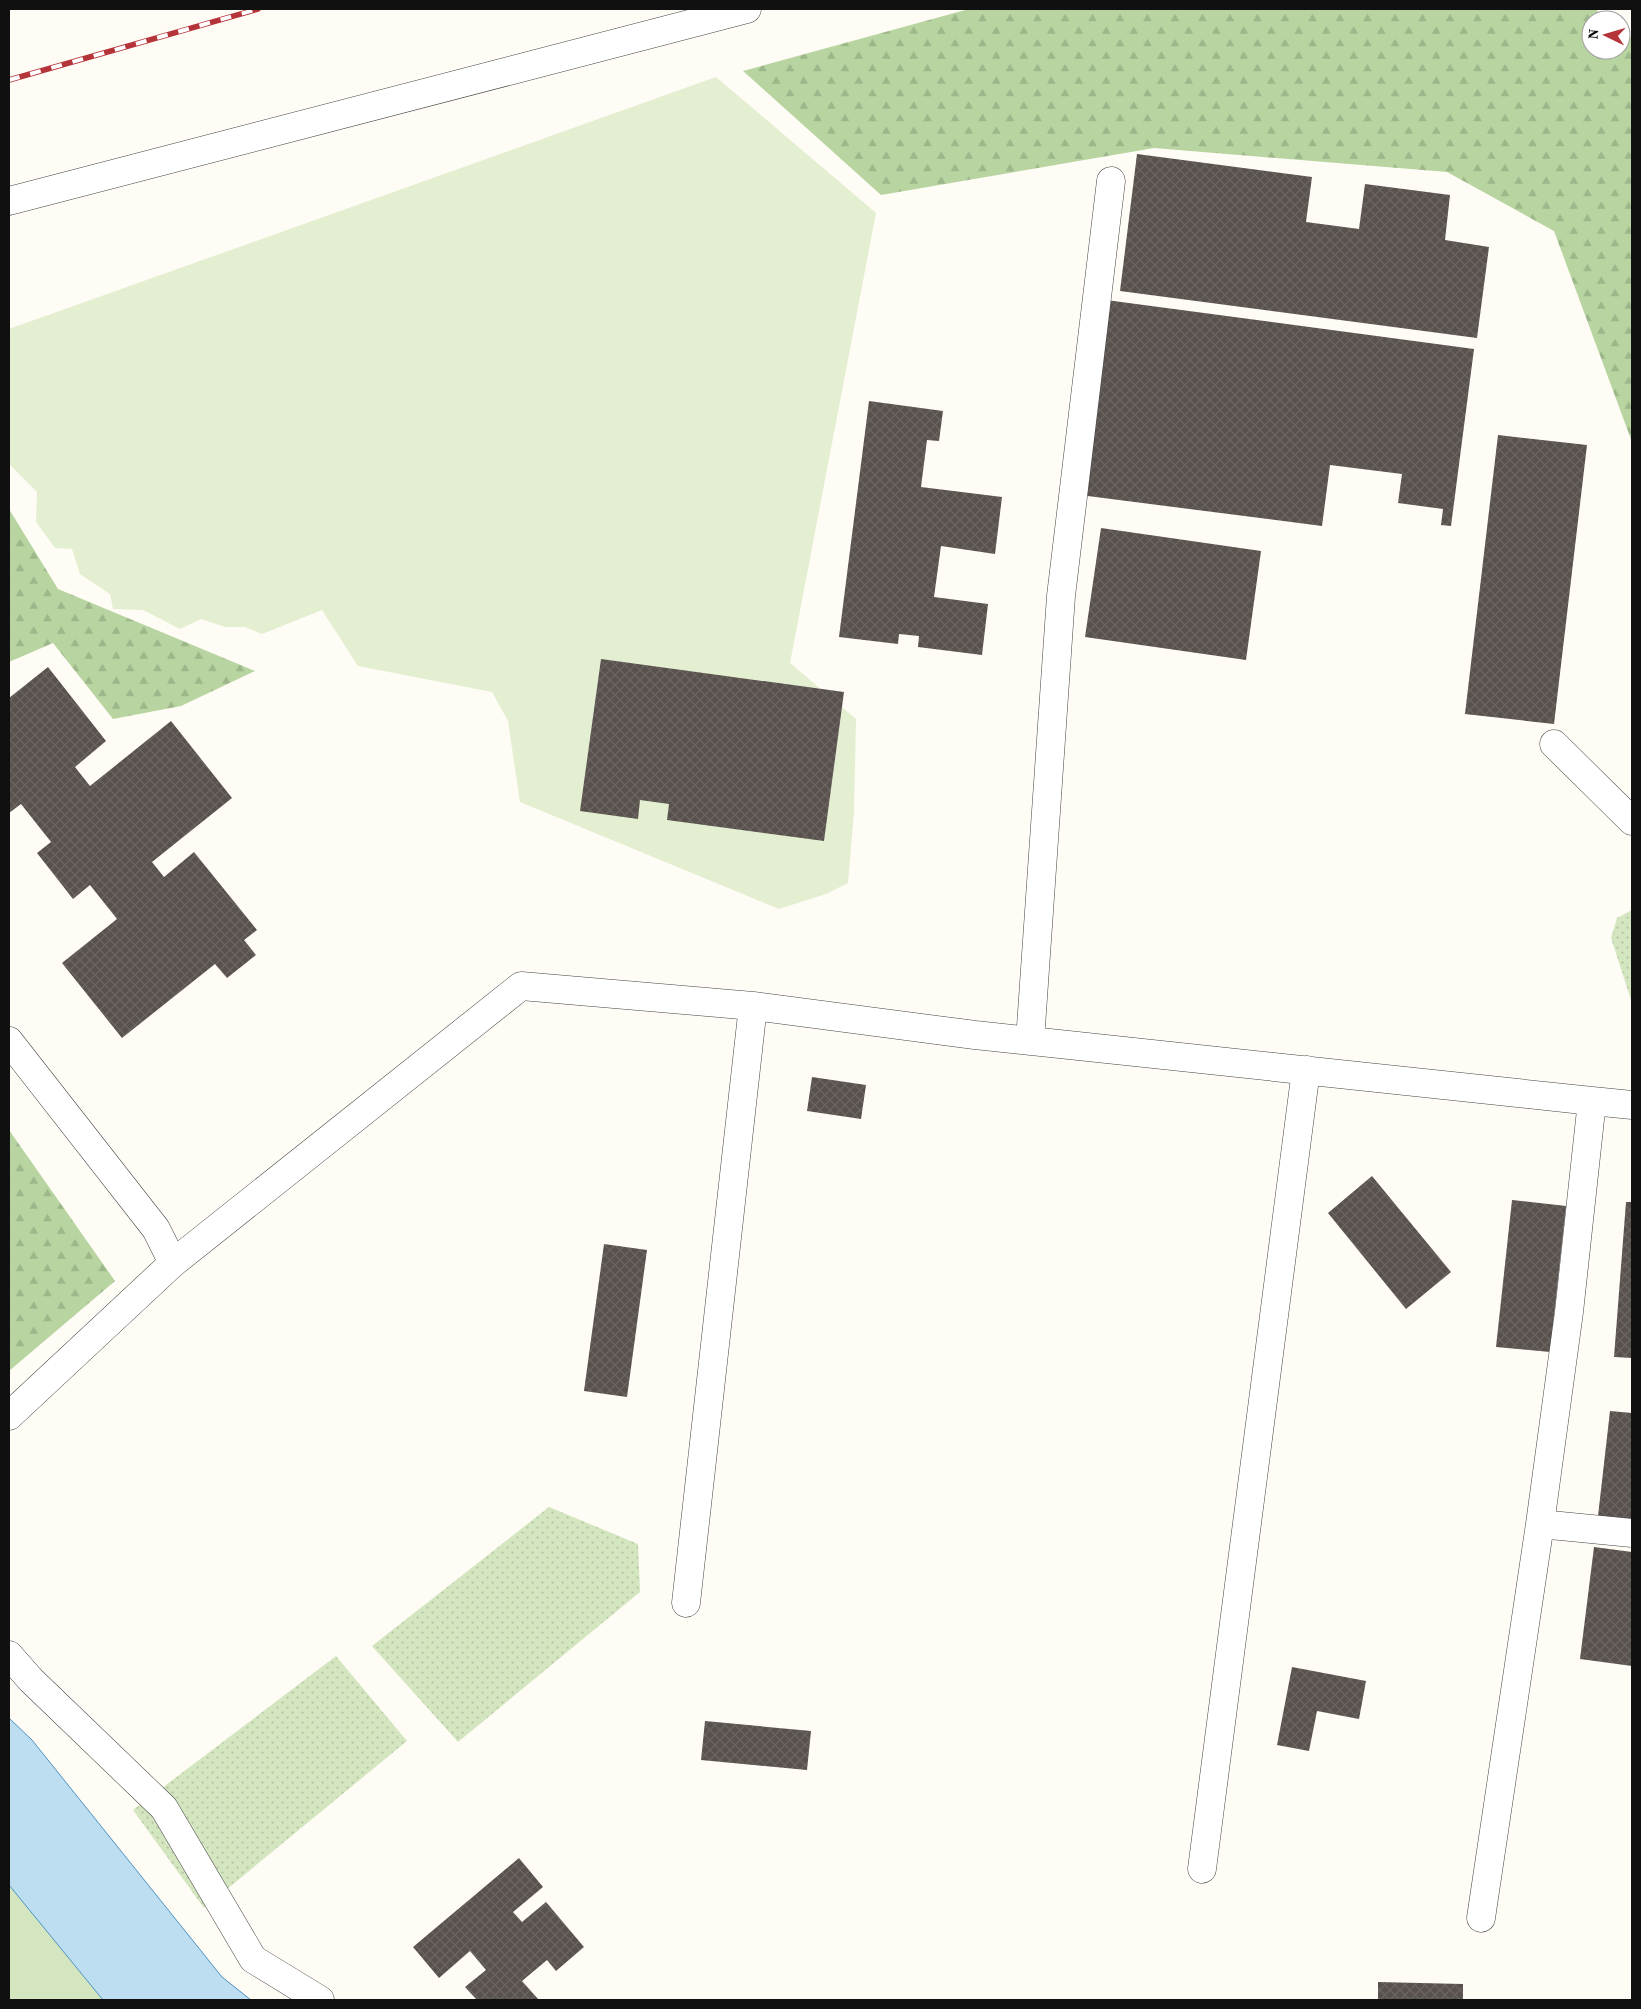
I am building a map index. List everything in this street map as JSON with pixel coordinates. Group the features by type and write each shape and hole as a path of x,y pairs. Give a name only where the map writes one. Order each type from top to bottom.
{"street":[{"path":"9,201 746,9"},
{"path":"1030,1041 1062,596 1111,181"},
{"path":"1554,744 1632,822"},
{"path":"9,1416 173,1263 521,986 753,1006 1030,1041 1632,1105"},
{"path":"686,1603 753,1006"},
{"path":"9,1041 156,1228 173,1263"},
{"path":"1202,1869 1306,1070"},
{"path":"1481,1918 1540,1524 1569,1312 1592,1101"},
{"path":"1540,1524 1632,1533"},
{"path":"9,1655 31,1680 164,1808 253,1958 320,2000"}],"green space":[{"path":"969,9 1595,9 1596,10 1581,10 1581,60 1631,60 1632,38 1632,442 1554,231 1447,172 1154,148 881,195 743,71"},
{"path":"716,77 876,213 790,663 856,719 854,812 848,883 826,894 779,909 520,802 508,721 492,692 358,666 322,610 262,634 245,627 225,627 201,619 180,629 143,610 113,609 110,594 80,574 72,549 55,548 36,522 37,492 9,464 9,329"},
{"path":"9,509 58,589 255,671 181,706 113,719 53,643 9,662"},
{"path":"1632,910 1632,1003 1611,938 1617,918"},
{"path":"9,1130 115,1281 9,1371"},
{"path":"549,1507 638,1544 640,1592 458,1742 372,1646"},
{"path":"336,1656 407,1741 204,1908 133,1810"},
{"path":"9,1885 103,2000 9,2000"}],"water":[{"path":"9,1718 32,1740 222,1977 251,2000 103,2000 9,1885"}],"building":[{"path":"1137,154 1312,177 1306,222 1359,229 1365,184 1450,195 1445,240 1489,247 1477,338 1120,291"},
{"path":"1106,300 1474,349 1451,526 1441,525 1443,509 1398,503 1402,474 1330,465 1322,526 1080,495"},
{"path":"869,401 943,411 939,441 927,440 921,487 1002,497 995,554 941,546 934,597 988,604 982,655 918,647 919,636 899,634 898,644 839,637"},
{"path":"1498,435 1587,445 1554,724 1465,714"},
{"path":"1101,528 1261,551 1246,660 1085,637"},
{"path":"601,659 844,692 824,841 667,820 669,804 640,800 638,819 580,811"},
{"path":"48,667 106,741 75,767 90,786 171,721 232,798 152,862 164,877 194,852 257,930 244,940 256,955 227,978 215,964 122,1038 62,963 117,919 90,885 73,899 37,853 51,842 21,804 9,813 9,698"},
{"path":"812,1077 866,1085 861,1119 807,1111"},
{"path":"1372,1176 1451,1272 1406,1309 1328,1213"},
{"path":"1512,1200 1566,1206 1550,1352 1496,1347"},
{"path":"1626,1202 1632,1202 1632,1358 1614,1357"},
{"path":"604,1244 647,1250 627,1397 584,1391"},
{"path":"1610,1411 1632,1413 1632,1520 1598,1516"},
{"path":"1594,1547 1632,1552 1632,1666 1580,1659"},
{"path":"1292,1667 1366,1681 1359,1719 1317,1711 1309,1751 1277,1745"},
{"path":"705,1721 811,1731 807,1770 701,1760"},
{"path":"519,1858 543,1887 513,1912 522,1922 546,1902 584,1947 556,1971 547,1960 522,1981 539,2000 477,2000 465,1987 486,1970 470,1951 439,1978 413,1947"},
{"path":"1378,1982 1463,1984 1463,2000 1378,2000"}],"railway":[{"path":"9,80 258,9"}]}
